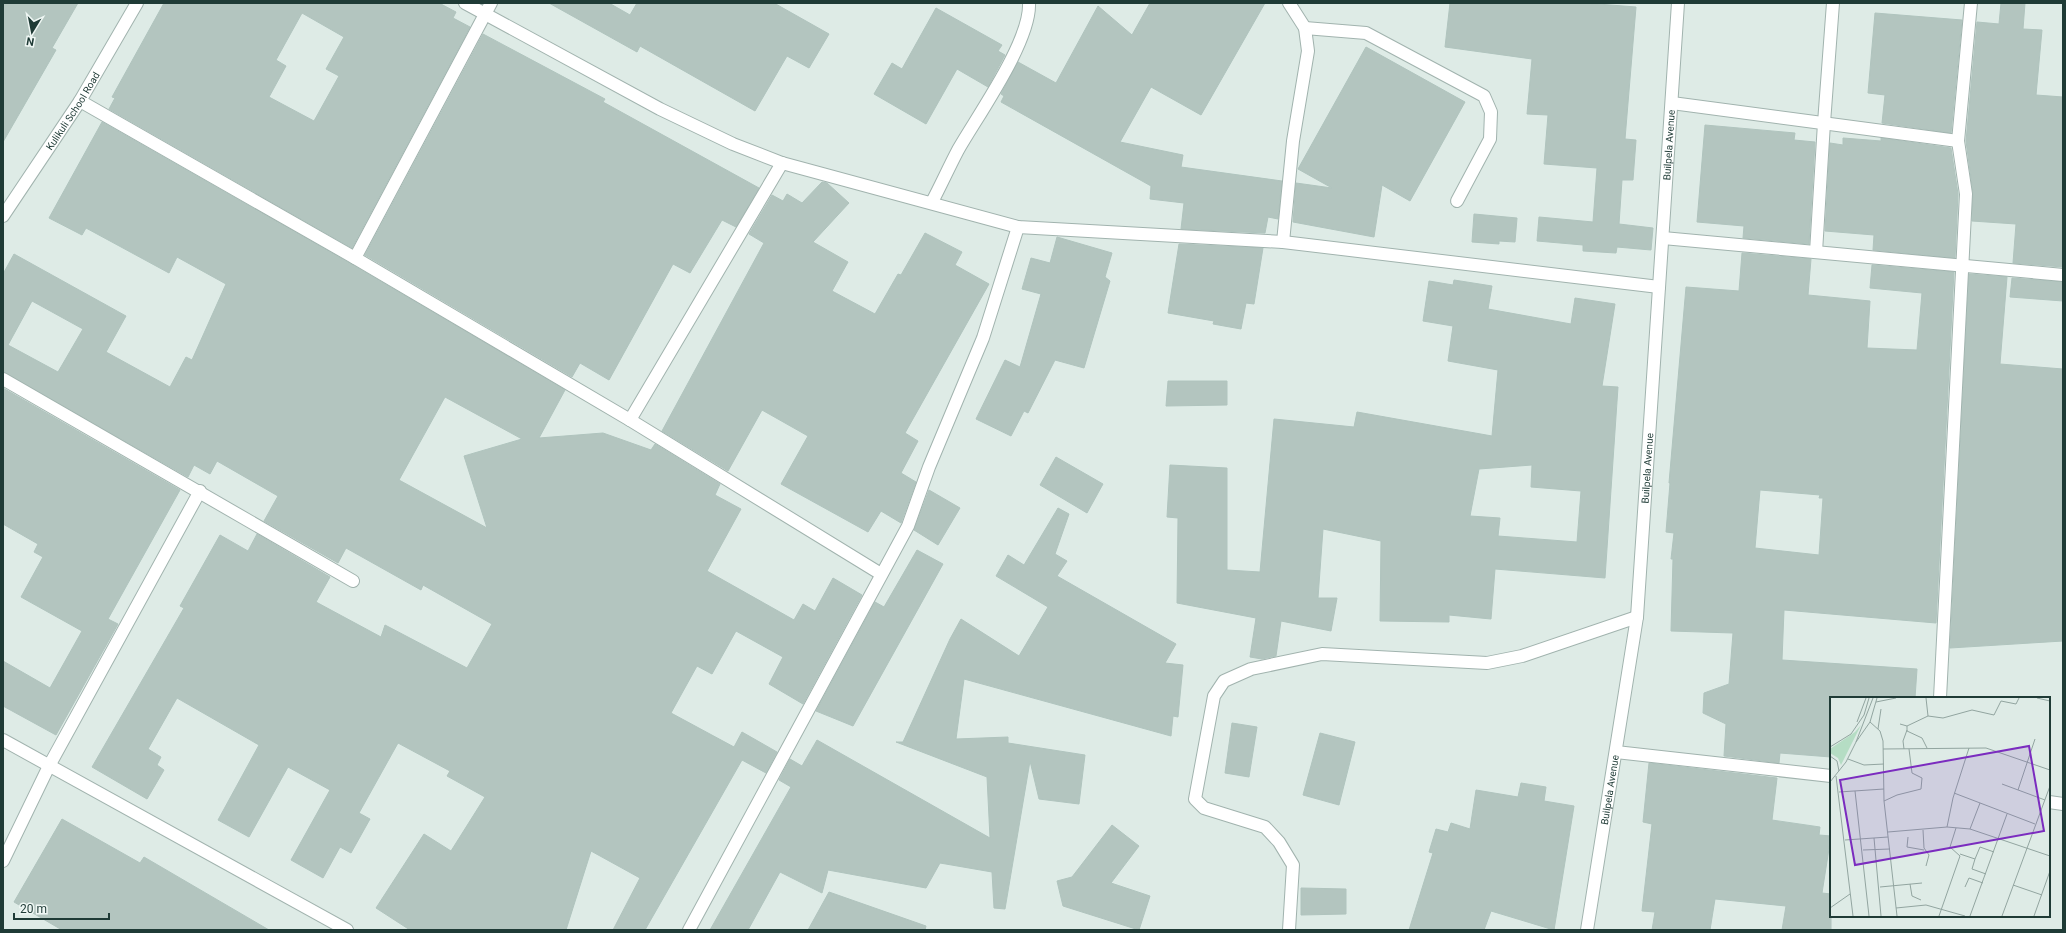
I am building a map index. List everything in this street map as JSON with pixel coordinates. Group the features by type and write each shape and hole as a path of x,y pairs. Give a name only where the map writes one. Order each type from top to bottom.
{"street":[{"name":"Kulikuli School Road","path":"3,216 80,101 137,3"},
{"path":"465,3 660,109 734,144 782,163 932,202 1018,227 1283,242 1659,287"},
{"path":"355,258 491,3"},
{"path":"932,202 958,151 1016,50 1030,14 1029,3"},
{"path":"1283,242 1293,141 1308,51 1305,28 1289,3"},
{"name":"Builpela Avenue","path":"1587,930 1637,617 1678,3"},
{"path":"1816,252 1824,123 1834,3"},
{"path":"1940,697 1966,194 1958,141 1971,3 1966,3"},
{"path":"1305,28 1366,33 1484,96 1491,112 1490,139 1457,201"},
{"path":"80,101 355,258 630,420 881,574"},
{"path":"1672,102 1958,141"},
{"path":"630,420 782,163"},
{"path":"689,930 908,526 929,467 983,338 1018,227"},
{"path":"1662,238 2063,276"},
{"path":"3,379 200,491 353,581"},
{"path":"3,861 49,766 200,491"},
{"path":"1289,930 1293,865 1278,842 1265,827 1204,808 1194,799 1214,696 1224,681 1251,669 1322,654 1487,663 1522,656 1637,617"},
{"path":"3,740 347,930"},
{"path":"1616,752 1830,776"},
{"path":"2050,802 2063,804"}],"building":[{"path":"3,3 78,3 52,48 56,50 3,142"},
{"path":"164,3 439,3 456,12 453,18 470,27 352,248 109,109 115,98 112,97","holes":["302,13 344,37 326,69 339,76 314,121 269,97 286,66 276,60"]},
{"path":"549,3 609,3 630,15 637,3 774,3 829,34 809,68 787,56 755,111 640,46 637,52"},
{"path":"1150,3 1265,3 1201,115 1151,87 1120,142 1183,155 1181,167 1282,181 1278,219 1268,217 1265,233 1181,229 1184,203 1150,199 1151,186 1001,102 1004,96 1001,94 1018,62 1056,83 1098,6 1132,35"},
{"path":"1450,3 1585,3 1636,7 1625,139 1636,140 1633,180 1622,180 1619,224 1653,228 1651,250 1617,247 1616,253 1583,251 1583,245 1537,241 1539,217 1593,222 1597,168 1544,164 1548,115 1527,114 1532,59 1445,47"},
{"path":"2001,3 2025,3 2023,29 2042,30 2036,95 2063,97 2063,267 2013,263 2016,224 1972,221 1973,193 1966,141 1977,22 1999,24"},
{"path":"936,8 1002,45 998,51 1005,55 988,87 957,69 926,124 874,94 892,63 902,69"},
{"path":"1875,13 1962,20 1951,133 1882,123 1885,95 1868,93"},
{"path":"483,34 605,99 603,102 759,188 736,227 722,220 690,273 673,264 609,380 580,363 572,377 365,255"},
{"path":"1366,47 1465,102 1410,201 1382,185 1374,237 1293,222 1296,183 1332,188 1298,169"},
{"path":"102,122 351,264 565,390 539,438 603,433 651,450 655,444 720,484 715,495 741,509 707,571 794,620 803,604 815,611 833,578 862,595 803,704 769,684 783,657 736,631 712,674 697,666 671,713 734,747 742,732 777,752 766,773 742,760 645,930 613,930 640,878 591,851 566,930 410,930 376,908 424,834 451,851 485,797 447,776 450,771 398,743 359,813 370,819 351,853 340,847 323,878 291,860 330,790 288,767 249,837 218,820 259,745 177,698 148,749 161,757 157,765 164,770 147,799 92,767 184,608 180,606 220,535 248,551 257,534 330,577 316,602 381,637 385,625 467,668 492,624 423,585 421,590 346,548 338,563 264,521 278,496 217,461 210,474 194,465 188,477 3,372 3,274 14,254 126,316 106,352 170,387 186,357 192,360 226,284 177,257 169,273 86,228 82,235 49,218","holes":["32,301 83,329 58,372 8,345","445,397 522,439 464,456 487,528 399,480"]},
{"path":"1705,125 1795,133 1794,140 1815,142 1809,244 1743,238 1744,226 1697,222"},
{"path":"1843,138 1881,141 1881,138 1951,148 1958,194 1955,258 1873,250 1874,235 1825,231 1830,143 1843,145"},
{"path":"822,182 827,183 849,203 813,242 848,262 832,291 875,314 898,274 901,275 925,233 962,252 955,265 989,284 905,433 918,441 901,473 916,482 901,523 881,511 868,532 781,484 808,436 762,410 728,471 662,431 764,243 749,234 772,195 783,201 787,194 802,203"},
{"path":"1474,214 1517,218 1515,242 1499,241 1499,244 1472,242"},
{"path":"1057,237 1112,253 1105,277 1110,281 1084,368 1055,360 1028,413 1024,411 1011,436 976,419 1005,360 1020,367 1041,294 1022,289 1031,258 1050,263"},
{"path":"1179,244 1263,248 1254,304 1246,303 1241,329 1213,324 1214,321 1168,313"},
{"path":"1742,253 1811,259 1808,295 1870,301 1867,348 1917,350 1922,293 1870,288 1872,265 1954,272 1936,623 1784,610 1782,660 1917,669 1915,697 1830,697 1830,757 1780,753 1779,763 1724,756 1726,724 1703,713 1704,693 1729,684 1733,633 1671,631 1673,559 1671,559 1674,533 1666,532 1686,287 1739,291","holes":["1760,490 1820,495 1819,498 1823,498 1819,555 1755,548"]},
{"path":"1969,274 2007,277 2000,364 2063,369 2063,641 1950,648"},
{"path":"2012,278 2063,282 2063,301 2010,297"},
{"path":"1454,280 1492,286 1488,309 1571,324 1575,298 1615,304 1602,386 1618,387 1605,578 1495,569 1491,619 1449,615 1449,622 1380,621 1381,541 1323,529 1318,598 1337,598 1331,631 1281,621 1276,656 1262,659 1250,657 1256,618 1177,603 1178,518 1167,517 1170,465 1227,468 1227,570 1260,572 1274,419 1354,427 1357,412 1492,436 1498,370 1448,361 1453,326 1423,321 1429,281 1453,285","holes":["1532,465 1531,487 1581,491 1577,542 1498,536 1500,518 1470,516 1479,469"]},
{"path":"1168,381 1227,381 1227,405 1166,406"},
{"path":"3,388 180,490 108,619 118,624 56,735 3,706 3,661 50,688 82,631 21,597 43,557 34,552 38,544 3,524"},
{"path":"1056,457 1103,484 1087,513 1040,485"},
{"path":"929,490 960,508 938,545 914,530"},
{"path":"1058,508 1069,514 1055,554 1067,561 1057,576 1176,644 1165,663 1183,665 1178,717 1173,716 1171,736 964,679 956,739 1008,737 1008,743 1085,755 1079,804 1039,799 1030,761 1005,909 994,908 992,872 940,863 926,888 828,870 822,893 780,872 748,930 710,930 791,787 779,780 790,759 802,766 817,740 990,838 987,777 896,742 903,742 950,639 961,619 1019,656 1048,607 996,576 1008,555 1024,565"},
{"path":"917,550 943,564 853,726 816,711 875,602 884,607"},
{"path":"1232,723 1257,727 1249,777 1225,773"},
{"path":"1320,733 1355,742 1339,805 1303,795"},
{"path":"1649,763 1777,778 1772,820 1820,827 1819,835 1830,836 1822,893 1830,894 1831,930 1782,930 1786,906 1715,899 1710,930 1652,930 1655,912 1642,911 1652,824 1643,822"},
{"path":"1521,783 1546,787 1544,801 1574,806 1554,930 1491,911 1484,930 1409,930 1433,853 1429,852 1436,829 1448,832 1451,823 1470,829 1476,790 1518,797"},
{"path":"62,819 140,863 144,857 269,930 62,930 14,902"},
{"path":"1112,825 1139,846 1111,883 1150,896 1139,930 1063,906 1057,881 1072,877"},
{"path":"1301,888 1346,889 1346,914 1301,915"},
{"path":"829,892 926,926 925,930 808,930"}]}
